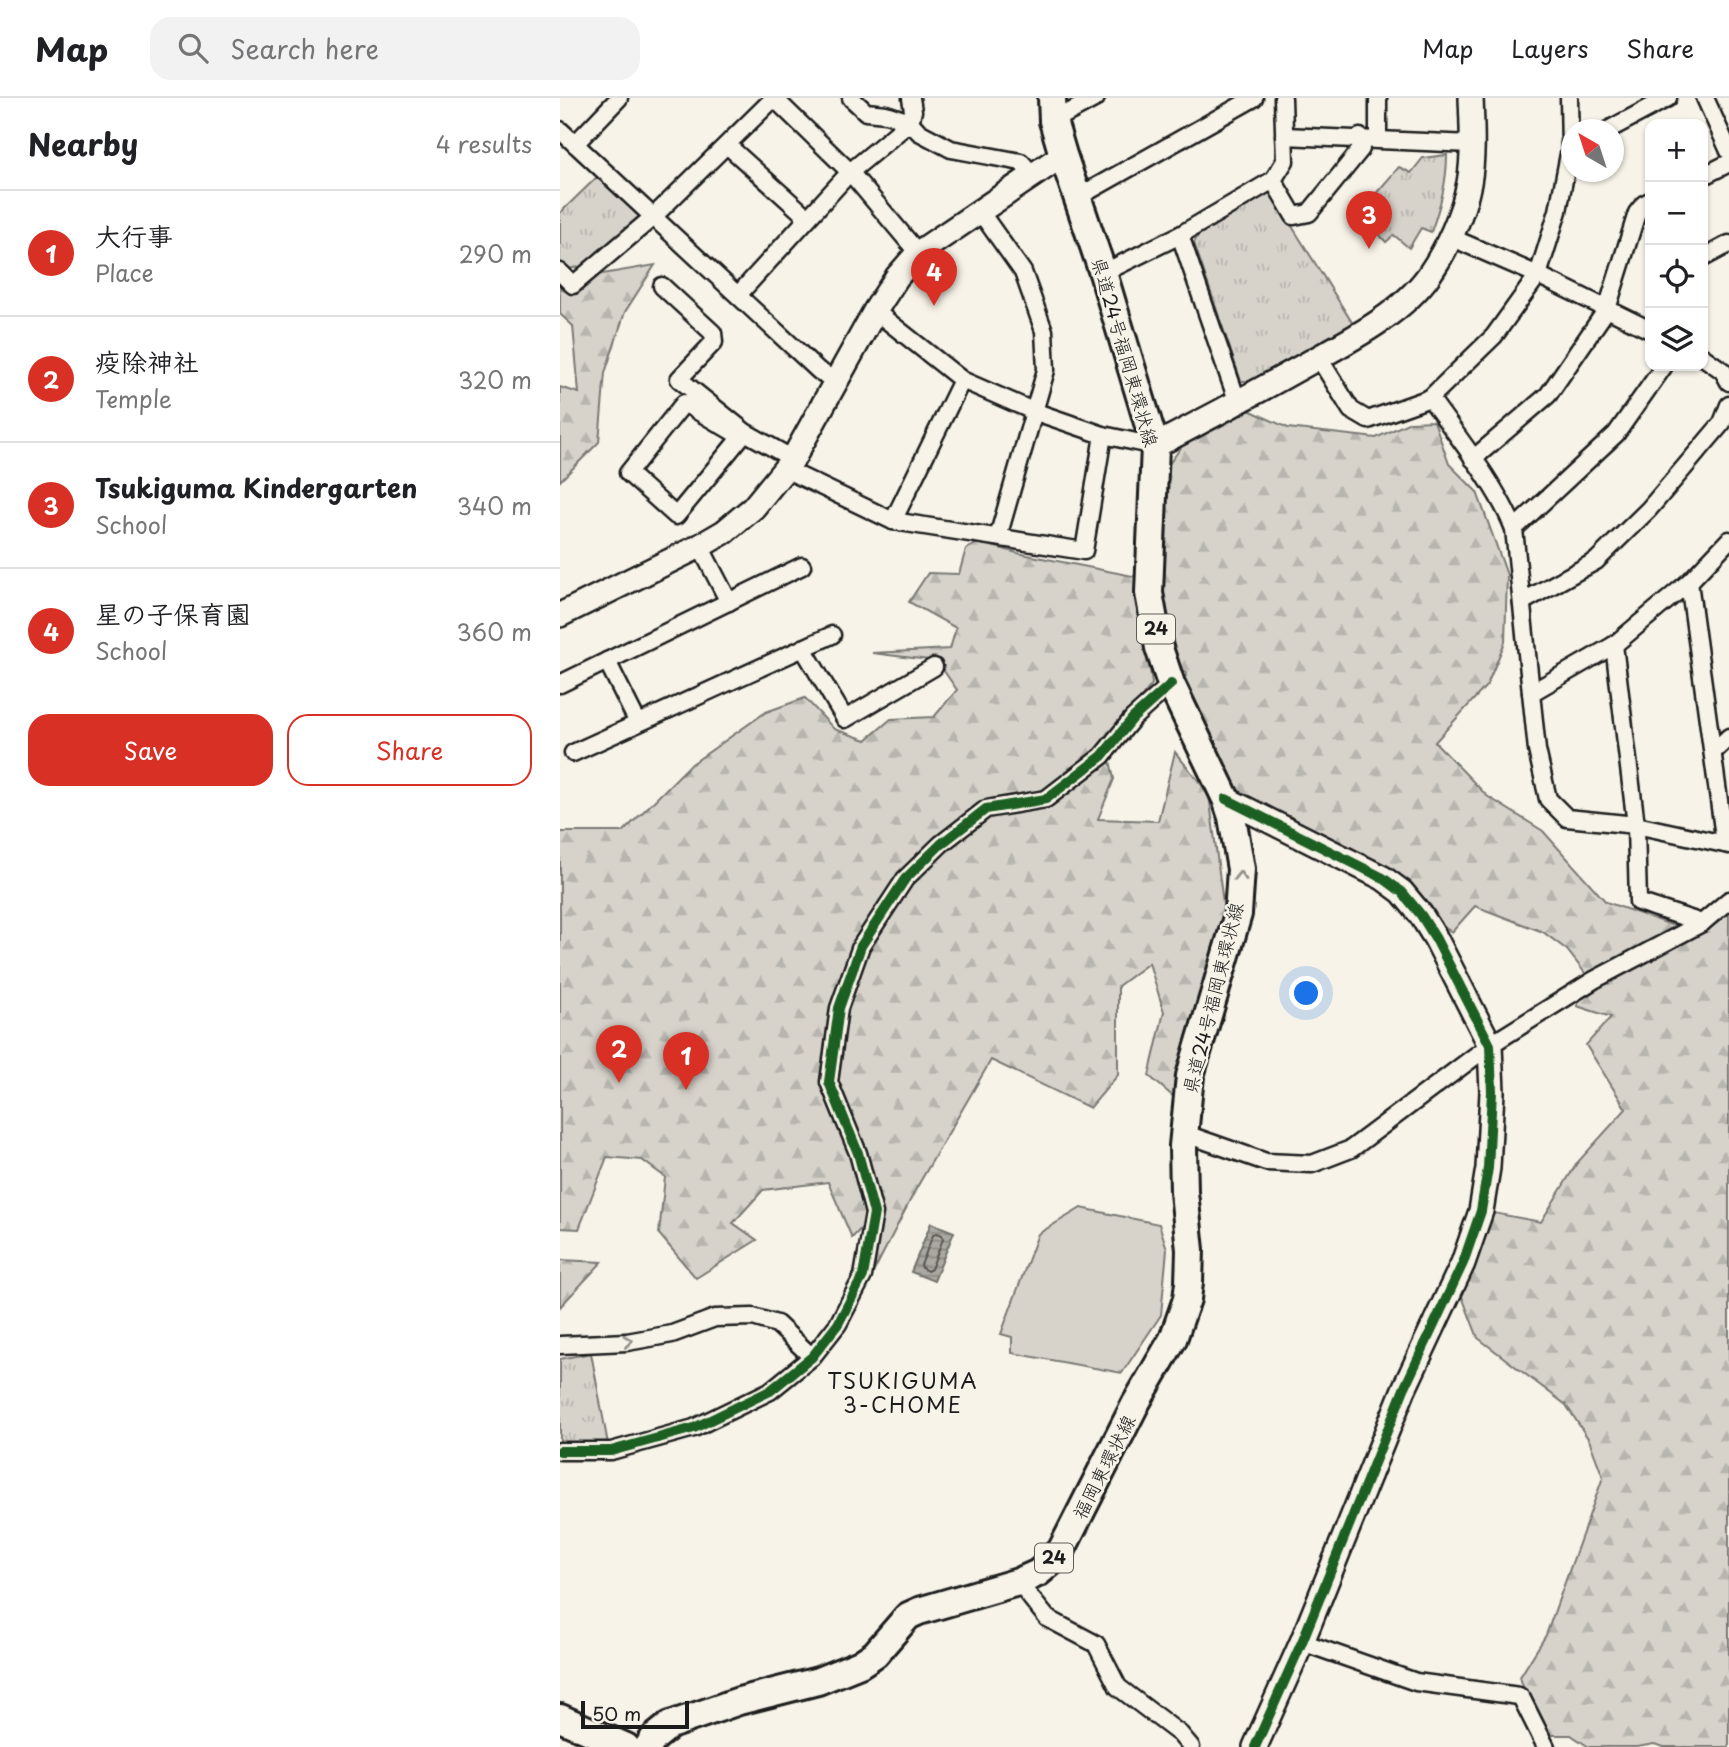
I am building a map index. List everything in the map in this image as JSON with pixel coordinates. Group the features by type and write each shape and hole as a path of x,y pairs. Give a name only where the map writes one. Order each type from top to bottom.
{"main road":[{"name":"県道24号福岡東環状線","path":"1052,109 1063,155 1103,273 1155,446 1149,593 1159,648 1171,684 1226,799 1241,869 1238,914 1190,1076 1183,1133"},
{"name":"福岡東環状線","path":"648,1747 654,1738 670,1725 738,1701 818,1681 860,1664 875,1654 908,1616 1018,1582 1038,1573 1062,1549 1136,1403 1173,1339 1182,1314 1189,1283 1190,1250 1184,1192 1183,1133"},
{"path":"563,1726 626,1747"}],"street":[{"path":"575,144 619,98"},
{"path":"560,272 573,285 653,217 774,98 850,172 918,253"},
{"path":"851,98 866,112 887,114 910,122 919,132 951,149 1021,162 1033,175"},
{"path":"738,295 850,172 910,122 913,111 911,98"},
{"path":"1052,109 1096,98"},
{"path":"1078,197 1254,98"},
{"path":"1103,273 1180,234 1273,180 1285,161 1283,98"},
{"path":"1378,98 1378,138"},
{"path":"875,312 962,380 1033,411 1103,435 1155,446 1358,336 1395,309 1428,276 1450,237 1469,183 1471,98"},
{"path":"1569,98 1570,119"},
{"path":"1624,121 1668,98"},
{"path":"1705,98 1729,151"},
{"path":"560,130 818,371 836,381"},
{"path":"1284,136 1472,144"},
{"path":"1273,180 1294,216 1309,212 1361,149 1360,138"},
{"path":"727,145 808,218"},
{"path":"560,615 701,546 724,532 753,508 789,464 897,276 918,253 1063,155"},
{"path":"1708,174 1729,163"},
{"path":"1319,358 1351,410 1368,420 1430,398 1494,337 1538,275 1564,182"},
{"path":"1473,459 1548,395 1607,309 1637,213 1645,204"},
{"path":"979,210 1023,272 1044,331 1045,370 998,537"},
{"path":"1180,234 1238,403"},
{"path":"1450,237 1538,275 1645,328"},
{"path":"1708,255 1729,244"},
{"path":"662,286 713,333 713,342 679,379 789,464 893,521 1084,551 1103,435"},
{"path":"1708,360 1723,371 1729,382"},
{"path":"1514,529 1616,434 1660,371"},
{"path":"893,521 962,380"},
{"path":"1430,398 1473,459 1510,517 1514,529 1537,750 1548,799 1567,818 1636,825 1727,845 1689,582"},
{"path":"684,403 735,433 745,432 676,516 628,472 684,403"},
{"path":"1522,602 1596,561 1649,509 1714,433 1722,423 1729,405"},
{"path":"1531,693 1614,645 1689,582 1729,540"},
{"path":"701,546 729,602"},
{"path":"560,684 802,566"},
{"path":"573,753 832,635"},
{"path":"1614,645 1636,825 1638,902 1702,923"},
{"path":"803,648 845,719 934,667"},
{"path":"607,662 638,723"},
{"path":"560,1451 611,1451 694,1428 770,1391 812,1357 838,1324 863,1276 874,1213 858,1153 829,1082 839,1008 861,946 905,879 941,844 986,809 1045,799 1102,756 1133,719 1171,684"},
{"path":"1713,752 1729,737"},
{"path":"1226,799 1382,878 1402,892 1436,939 1490,1045 1492,1138 1481,1211 1462,1263 1404,1389 1302,1642 1255,1747"},
{"path":"1183,1133 1266,1162 1312,1164 1351,1149 1490,1045 1594,980 1702,923 1729,900"},
{"path":"560,1345 627,1342 672,1334 715,1318 753,1317 778,1325 812,1357"},
{"path":"1018,1582 1047,1618 1096,1644 1118,1687 1180,1734 1191,1747"},
{"path":"1302,1642 1416,1682 1518,1696 1546,1747"}],"green space":[{"path":"1447,155 1446,175 1431,232 1421,228 1409,248 1394,235 1386,242 1359,213 1399,167 1411,173 1423,158"},
{"path":"598,176 641,218 586,266 567,269 560,261 560,213"},
{"path":"1270,191 1353,324 1249,381 1241,381 1194,243 1200,231"},
{"path":"655,265 625,312 605,373 599,442 560,481 560,387 579,393 573,326 560,314 560,275 585,277"},
{"path":"1249,410 1288,428 1376,438 1410,422 1434,421 1449,464 1477,492 1507,575 1505,642 1487,685 1435,742 1487,796 1543,831 1606,902 1697,934 1729,896 1729,1747 1664,1747 1654,1744 1637,1747 1589,1747 1571,1735 1551,1735 1531,1713 1520,1677 1546,1635 1603,1477 1589,1440 1566,1405 1478,1338 1451,1268 1494,1213 1541,1222 1577,1163 1626,1109 1586,1045 1611,1017 1577,1006 1588,977 1567,950 1543,932 1475,906 1452,932 1205,780 1169,711 1187,673 1155,652 1151,489 1190,435"},
{"path":"979,542 1017,553 1138,577 1152,684 1106,742 1114,779 1098,819 1158,821 1175,752 1209,794 1227,935 1175,1098 1149,1076 1164,1012 1149,963 1118,986 1118,1075 1090,1108 991,1060 917,1187 875,1269 870,1219 852,1238 828,1182 763,1190 733,1223 757,1240 696,1278 659,1234 665,1177 642,1160 607,1157 579,1229 560,1228 560,832 623,832 689,766 766,712 805,698 834,729 866,740 891,719 934,717 957,690 937,661 872,653 950,649 956,628 909,602 928,573 959,574 966,549"},
{"path":"1081,1208 1159,1224 1167,1249 1161,1315 1122,1373 1012,1353 1012,1337 1001,1334 1038,1234"},
{"path":"560,1260 602,1262 560,1307"},
{"path":"591,1353 608,1444 560,1445 560,1359"}],"water":[{"path":"931,1223 954,1232 934,1281 911,1272"}],"cycle path":[{"path":"560,1451 611,1451 694,1428 770,1391 812,1357 838,1324 863,1276 874,1213 858,1153 829,1082 839,1008 861,946 905,879 941,844 986,809 1046,799 1102,756 1133,718 1171,684"},
{"path":"1226,799 1383,878 1402,892 1436,939 1490,1045 1492,1092 1488,1168 1481,1211 1463,1263 1404,1389 1302,1642 1255,1747"}],"place":[{"name":"Tsukiguma Kindergarten","path":"1369,249"},
{"name":"星の子保育園","path":"934,306"},
{"name":"疫除神社","path":"619,1083"},
{"name":"大行事","path":"686,1090"}],"district":[{"name":"TSUKIGUMA 3-CHOME","path":"903,1394"}]}
